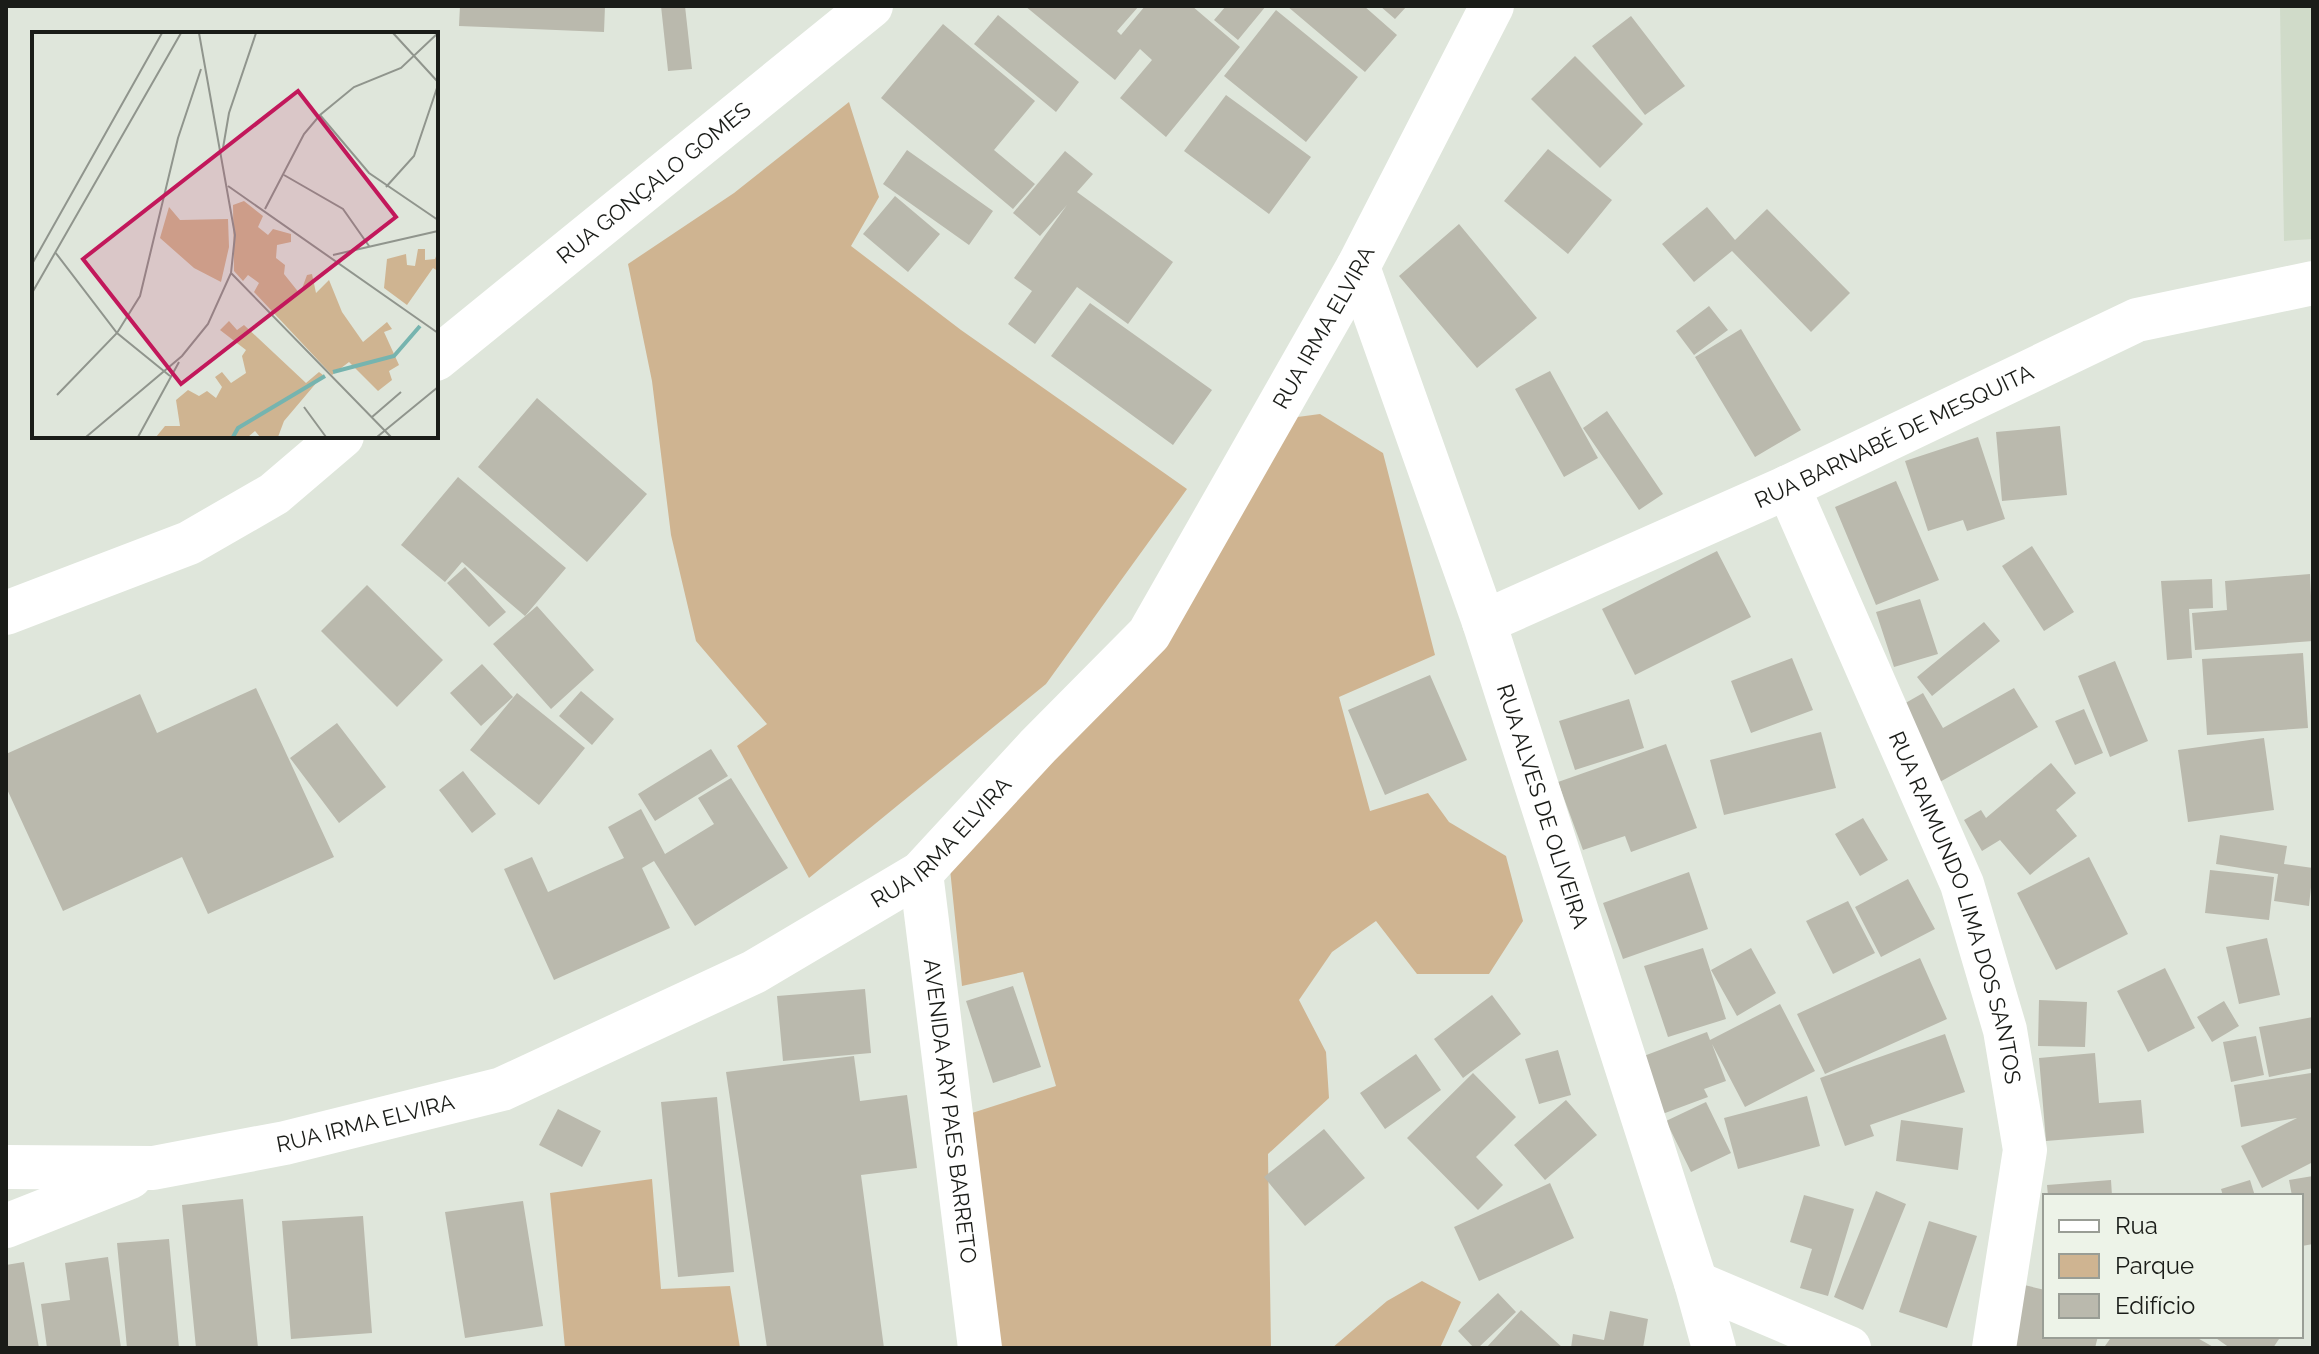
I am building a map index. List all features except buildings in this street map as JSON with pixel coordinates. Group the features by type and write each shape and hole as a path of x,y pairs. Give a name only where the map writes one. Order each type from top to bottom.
{"street":[{"name":"RUA GONÇALO GOMES","path":"438,357 871,6"},
{"name":"RUA IRMA ELVIRA","path":"6,1167 153,1168 285,1143 502,1089 754,972 921,873 1038,746 1149,634 1358,267 1493,12"},
{"name":"RUA ALVES DE OLIVEIRA","path":"1358,267 1484,622 1696,1283 1714,1348"},
{"name":"RUA BARNABÉ DE MESQUITA","path":"1484,622 1788,487 2137,320 2313,283"},
{"path":"6,613 189,543 274,494 340,438"},
{"name":"RUA RAIMUNDO LIMA DOS SANTOS","path":"1788,487 1962,884 2005,1030 2025,1150 1994,1348"},
{"name":"AVENIDA ARY PAES BARRETO","path":"921,873 980,1348"},
{"path":"6,1226 153,1168"},
{"path":"1696,1283 1849,1348"}],"shaded area":[{"path":"2280,6 2313,6 2313,239 2284,241"}],"green space":[{"path":"849,102 879,197 851,246 961,330 1187,489 1046,684 809,878 737,746 767,724 696,641 671,535 652,381 628,264 734,193"},
{"path":"1320,414 1383,453 1435,655 1339,697 1370,811 1428,793 1449,822 1506,856 1523,921 1489,974 1417,974 1376,921 1332,952 1299,1000 1326,1052 1329,1098 1268,1154 1271,1348 997,1348 972,1113 1056,1086 1023,972 962,986 950,869 1290,418"},
{"path":"652,1179 661,1289 730,1286 740,1348 565,1348 550,1193"},
{"path":"1422,1281 1461,1302 1440,1348 1332,1348 1387,1301"}]}
